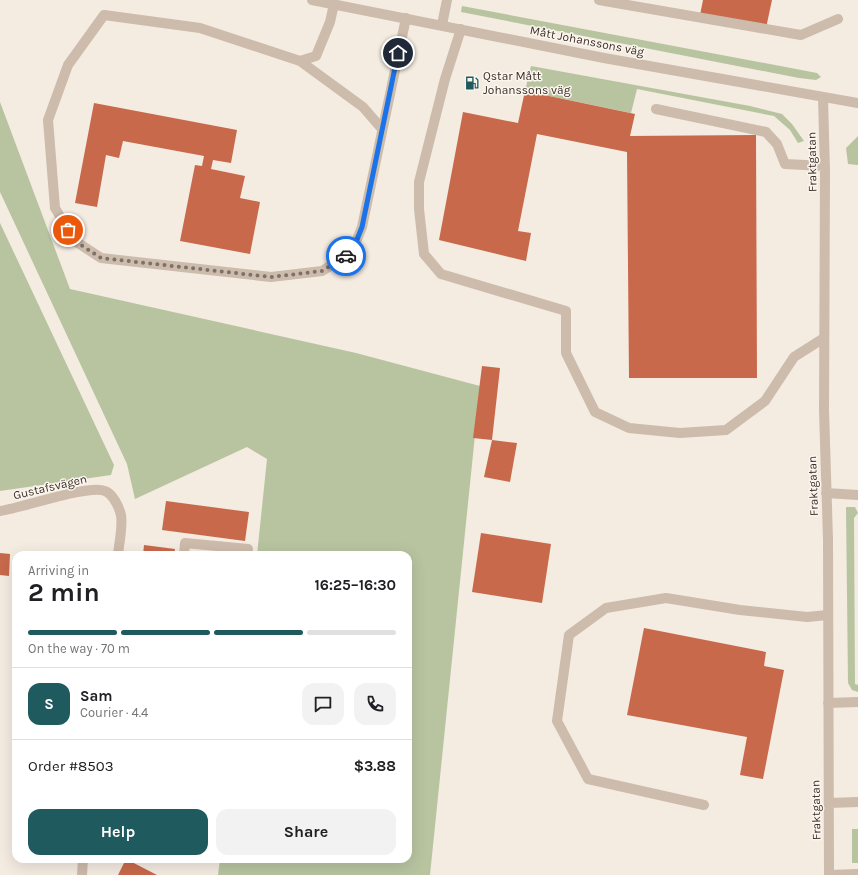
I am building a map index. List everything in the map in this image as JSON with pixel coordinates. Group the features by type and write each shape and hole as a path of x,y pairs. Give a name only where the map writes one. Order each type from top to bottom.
{"street":[{"name":"Mått Johanssons väg","path":"312,0 604,58 858,103"},
{"path":"442,26 447,0"},
{"path":"599,0 801,35 838,20"},
{"path":"300,61 316,56 330,22 334,4"},
{"path":"382,129 363,107 300,61 200,28 104,15 68,65 48,120 55,208 75,241 101,258 271,277 322,271 352,252 362,227 406,18"},
{"path":"461,29 445,79 419,182 424,254 441,274 566,311 566,352 595,412 629,428 680,433 726,430 765,401 794,357 824,338"},
{"name":"Fraktgatan","path":"823,97 825,166 824,410 828,615 829,875"},
{"path":"656,109 766,132 777,144 785,164 825,166"},
{"name":"Gustafsvägen","path":"0,511 91,489 107,491 115,501 121,515 122,524 119,551"},
{"path":"826,493 858,495"},
{"path":"184,551 185,543 248,549"},
{"path":"704,805 588,779 557,721 569,635 606,608 666,598 747,611 807,617 828,615"},
{"path":"828,703 858,702"},
{"path":"828,803 858,802"},
{"path":"82,875 83,863"},
{"path":"829,875 858,874"}],"green space":[{"path":"462,6 817,73 821,77 816,80 799,78 461,12"},
{"path":"531,66 750,106 782,114 792,124 804,141 798,143 790,130 774,116 637,89 631,113 525,91"},
{"path":"0,102 70,289 356,353 480,386 430,875 218,875 220,863 412,863 412,551 257,551 267,459 247,447 135,499 127,464 0,192"},
{"path":"858,136 858,165 848,164 846,148"},
{"path":"0,223 114,465 111,475 0,491"},
{"path":"846,507 855,507 858,513 854,518 855,684 858,685 858,692 852,690 848,683"},
{"path":"852,829 858,829 858,863 852,863"}],"building":[{"path":"703,0 772,0 766,28 700,15"},
{"path":"525,91 635,114 630,136 756,135 757,378 629,378 627,152 537,134 518,231 531,233 526,261 439,240 463,112 518,123"},
{"path":"94,103 237,130 231,163 213,160 211,169 245,176 240,198 260,202 250,254 180,241 195,165 202,166 204,156 123,141 119,158 106,155 97,207 75,203"},
{"path":"482,366 500,368 492,440 473,438"},
{"path":"492,440 517,443 510,482 484,477"},
{"path":"166,501 249,512 245,541 162,530"},
{"path":"481,533 551,544 542,603 472,592"},
{"path":"144,545 175,549 175,551 143,551"},
{"path":"0,553 10,554 9,576 0,575"},
{"path":"644,628 766,652 764,666 784,670 763,779 740,775 747,737 627,715"},
{"path":"124,863 134,863 157,875 118,875"}],"way so far":[{"path":"68,230 75,241 101,258 271,277 322,271 346,256"}],"place":[{"name":"Qstar Mått Johanssons väg","path":"472,83"}],"route":[{"path":"346,256 352,252 362,227 398,53"}]}
